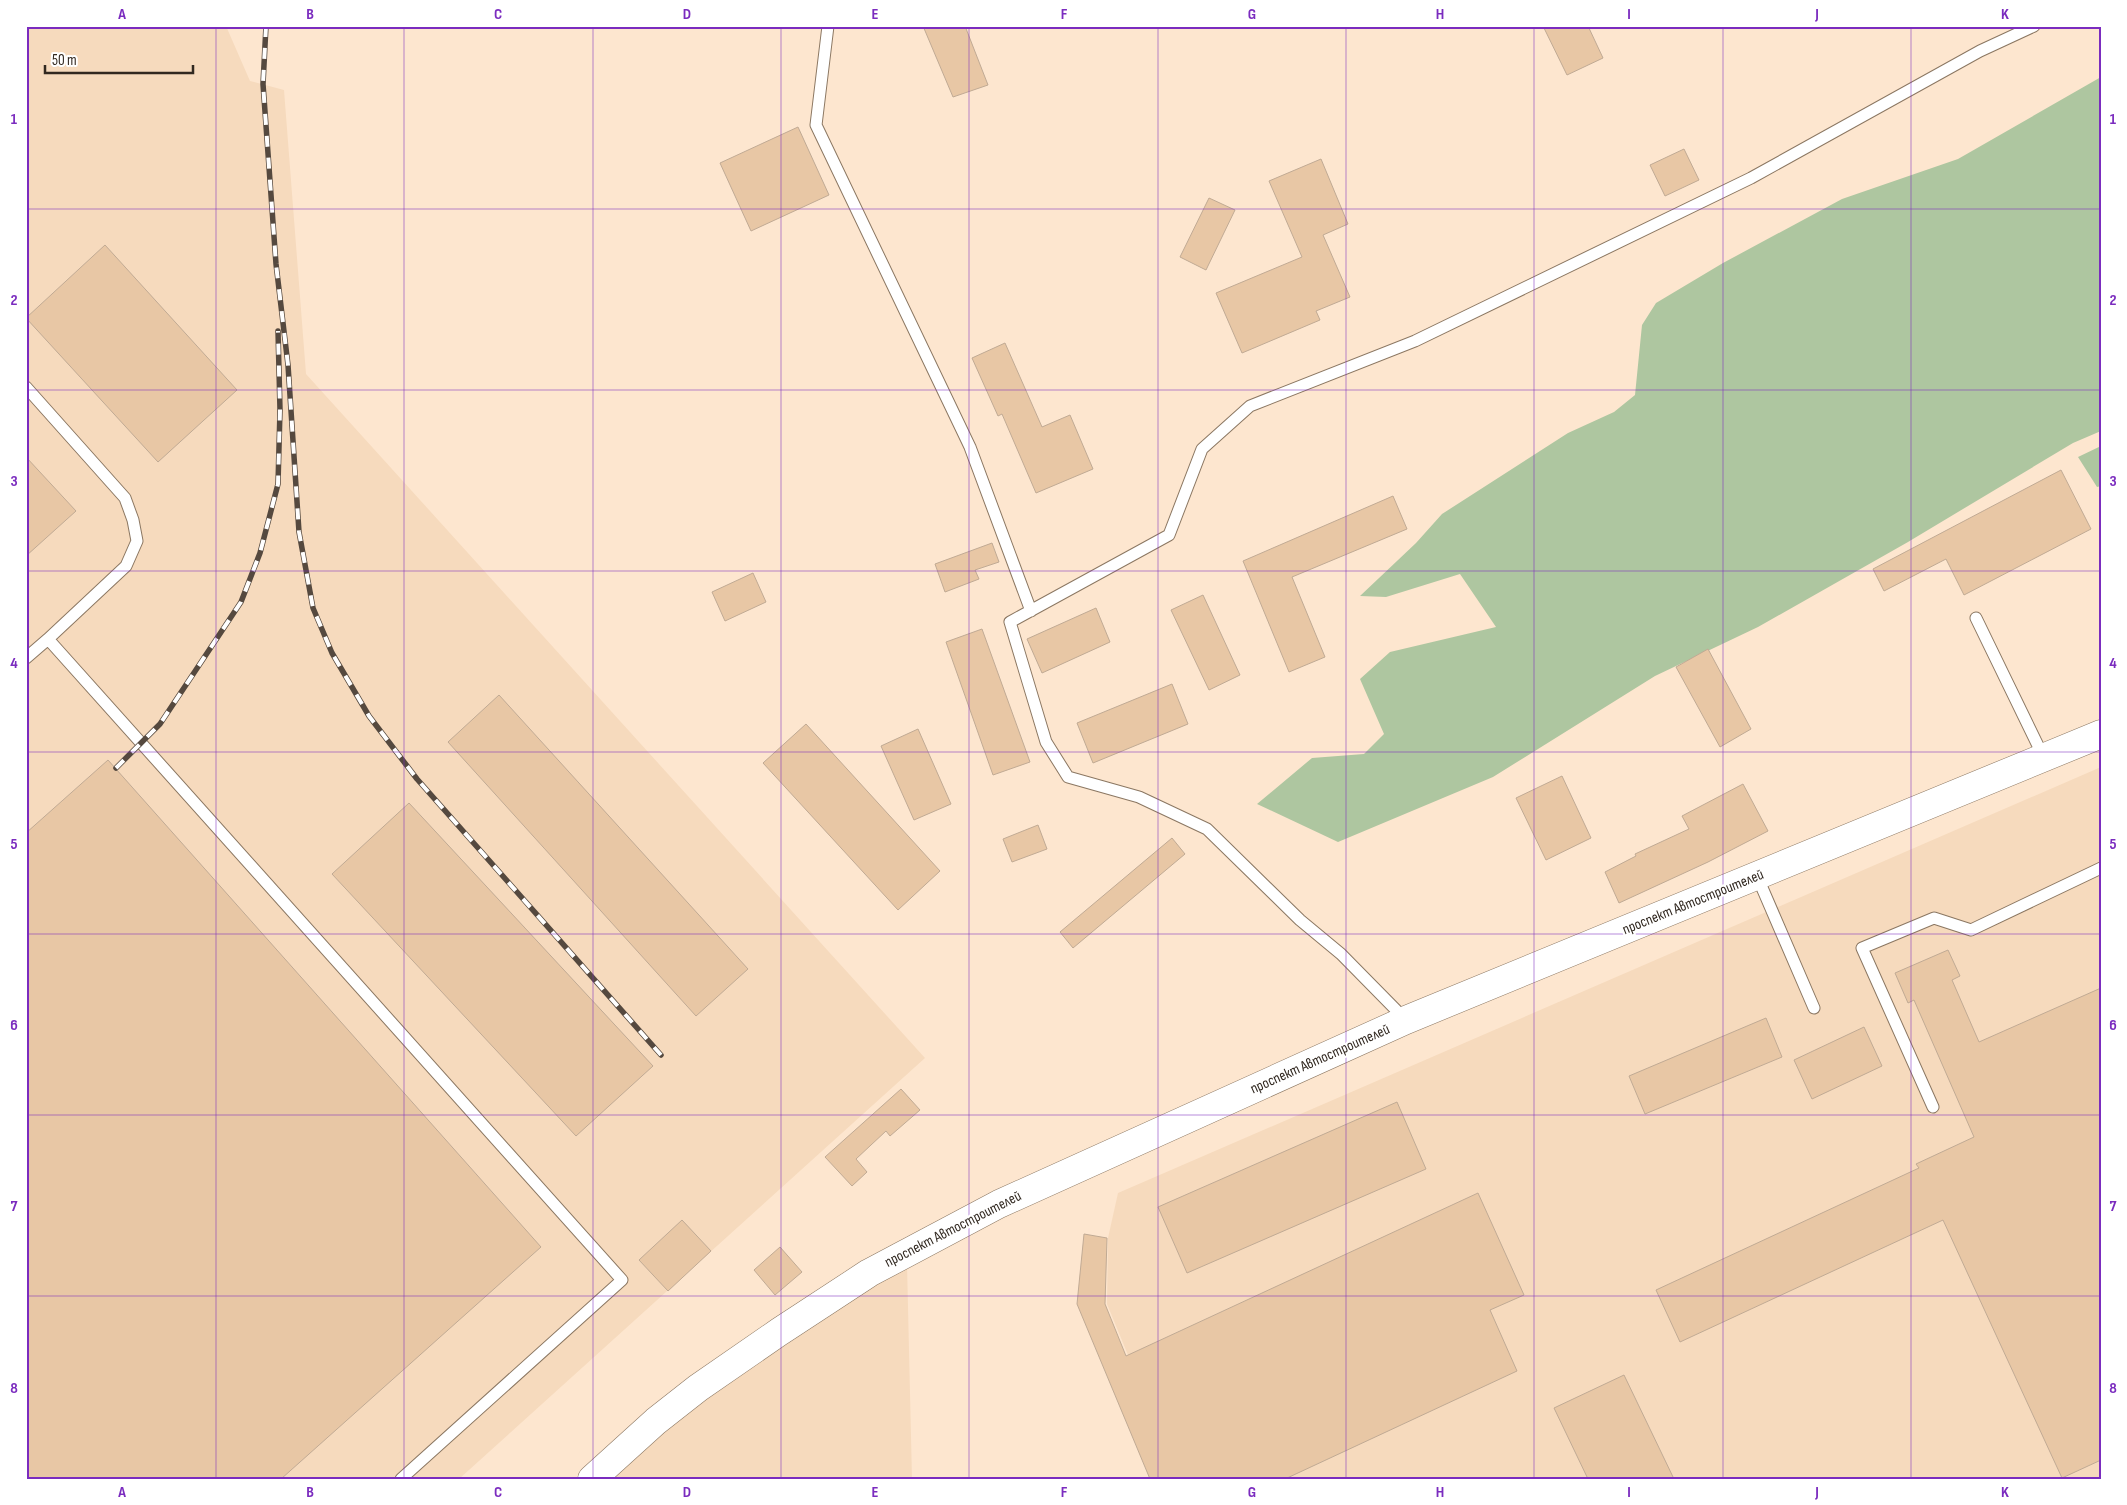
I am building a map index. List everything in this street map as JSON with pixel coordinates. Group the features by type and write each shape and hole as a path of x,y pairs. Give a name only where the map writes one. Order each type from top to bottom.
{"main road":[{"name":"проспект Автостроителей","path":"592,1479 656,1421 698,1388 779,1332 869,1273 999,1204 1406,1020 2101,734"}],"lane":[{"path":"828,26 816,125 970,446 1031,611"},
{"path":"1406,1020 1341,954 1300,920 1207,829 1139,797 1068,777 1046,742 1010,622 1169,535 1202,449 1250,406 1432,333 1751,178 1980,51 2034,26"},
{"path":"26,387 125,498 133,520 137,541 126,566 26,658"},
{"path":"1976,618 2044,758"},
{"path":"48,639 622,1280 401,1479"},
{"path":"1933,1107 1862,948 1934,918 1971,930 2101,868"},
{"path":"1757,876 1814,1008"}],"shaded area":[{"path":"26,26 226,26 250,81 284,90 306,374 925,1058 459,1479 26,1479"},
{"path":"2101,767 2101,1479 1179,1479 1107,1304 1108,1238 1118,1193"},
{"path":"907,1264 912,1479 611,1479 684,1413"}],"green space":[{"path":"2101,77 2101,431 2073,443 1908,542 1758,627 1655,676 1493,777 1338,842 1257,804 1312,758 1364,754 1384,734 1360,679 1390,652 1496,627 1460,574 1386,597 1360,596 1416,543 1442,514 1568,433 1614,412 1635,395 1642,325 1656,303 1723,263 1842,199 1958,159"},
{"path":"2101,446 2101,486 2097,487 2078,457"}],"building":[{"path":"923,26 965,26 988,85 953,97"},
{"path":"1543,26 1588,26 1603,58 1567,75"},
{"path":"798,127 829,195 751,231 720,163"},
{"path":"1684,149 1699,180 1665,196 1650,165"},
{"path":"1321,159 1348,224 1323,235 1350,297 1316,311 1320,320 1242,353 1216,293 1302,257 1269,181"},
{"path":"1209,198 1235,210 1206,270 1180,257"},
{"path":"105,245 237,390 158,462 26,318"},
{"path":"1005,343 1042,427 1070,415 1093,469 1036,493 1002,414 998,416 972,358"},
{"path":"26,457 76,511 26,556"},
{"path":"2061,470 2091,529 1964,595 1946,559 1884,591 1873,569"},
{"path":"1393,496 1407,529 1292,577 1325,657 1289,672 1243,561"},
{"path":"992,543 999,562 975,570 979,579 945,592 935,564"},
{"path":"753,573 766,602 725,621 712,592"},
{"path":"1203,595 1240,675 1209,690 1171,610"},
{"path":"1096,608 1110,642 1042,673 1027,639"},
{"path":"982,629 1030,762 993,775 946,642"},
{"path":"1708,649 1751,729 1720,747 1676,667"},
{"path":"1172,684 1188,724 1093,763 1077,723"},
{"path":"499,695 748,969 696,1016 448,742"},
{"path":"806,724 940,871 898,910 763,763"},
{"path":"918,729 951,804 914,820 881,746"},
{"path":"108,760 541,1247 281,1479 26,1479 26,833"},
{"path":"1562,776 1591,838 1546,860 1516,798"},
{"path":"1743,784 1768,831 1708,862 1619,903 1605,872 1636,856 1635,854 1689,829 1682,816"},
{"path":"409,803 653,1066 576,1136 332,874"},
{"path":"1038,825 1047,849 1012,862 1003,839"},
{"path":"1172,838 1185,854 1073,948 1060,932"},
{"path":"1948,950 1960,976 1952,980 1979,1042 2101,988 2101,1460 2062,1478 1943,1220 1680,1342 1656,1290 1919,1168 1916,1164 1974,1137 1914,1000 1908,1003 1895,973"},
{"path":"1766,1018 1782,1057 1645,1114 1629,1076"},
{"path":"1864,1027 1882,1066 1812,1099 1794,1060"},
{"path":"901,1089 920,1110 890,1136 886,1131 856,1159 867,1172 852,1186 825,1157"},
{"path":"1397,1102 1426,1169 1187,1273 1158,1207"},
{"path":"1478,1193 1524,1295 1490,1310 1517,1371 1285,1479 1150,1479 1077,1304 1084,1234 1107,1238 1105,1304 1126,1356"},
{"path":"682,1220 711,1251 668,1291 639,1260"},
{"path":"780,1247 802,1272 775,1295 754,1270"},
{"path":"1624,1375 1674,1479 1588,1479 1554,1408"}],"railway":[{"path":"266,26 263,84 276,264 288,365 299,532 313,608 332,653 369,716 417,779 661,1055"},
{"path":"116,768 160,724 241,602 260,553 278,484 280,410 278,331"}]}
